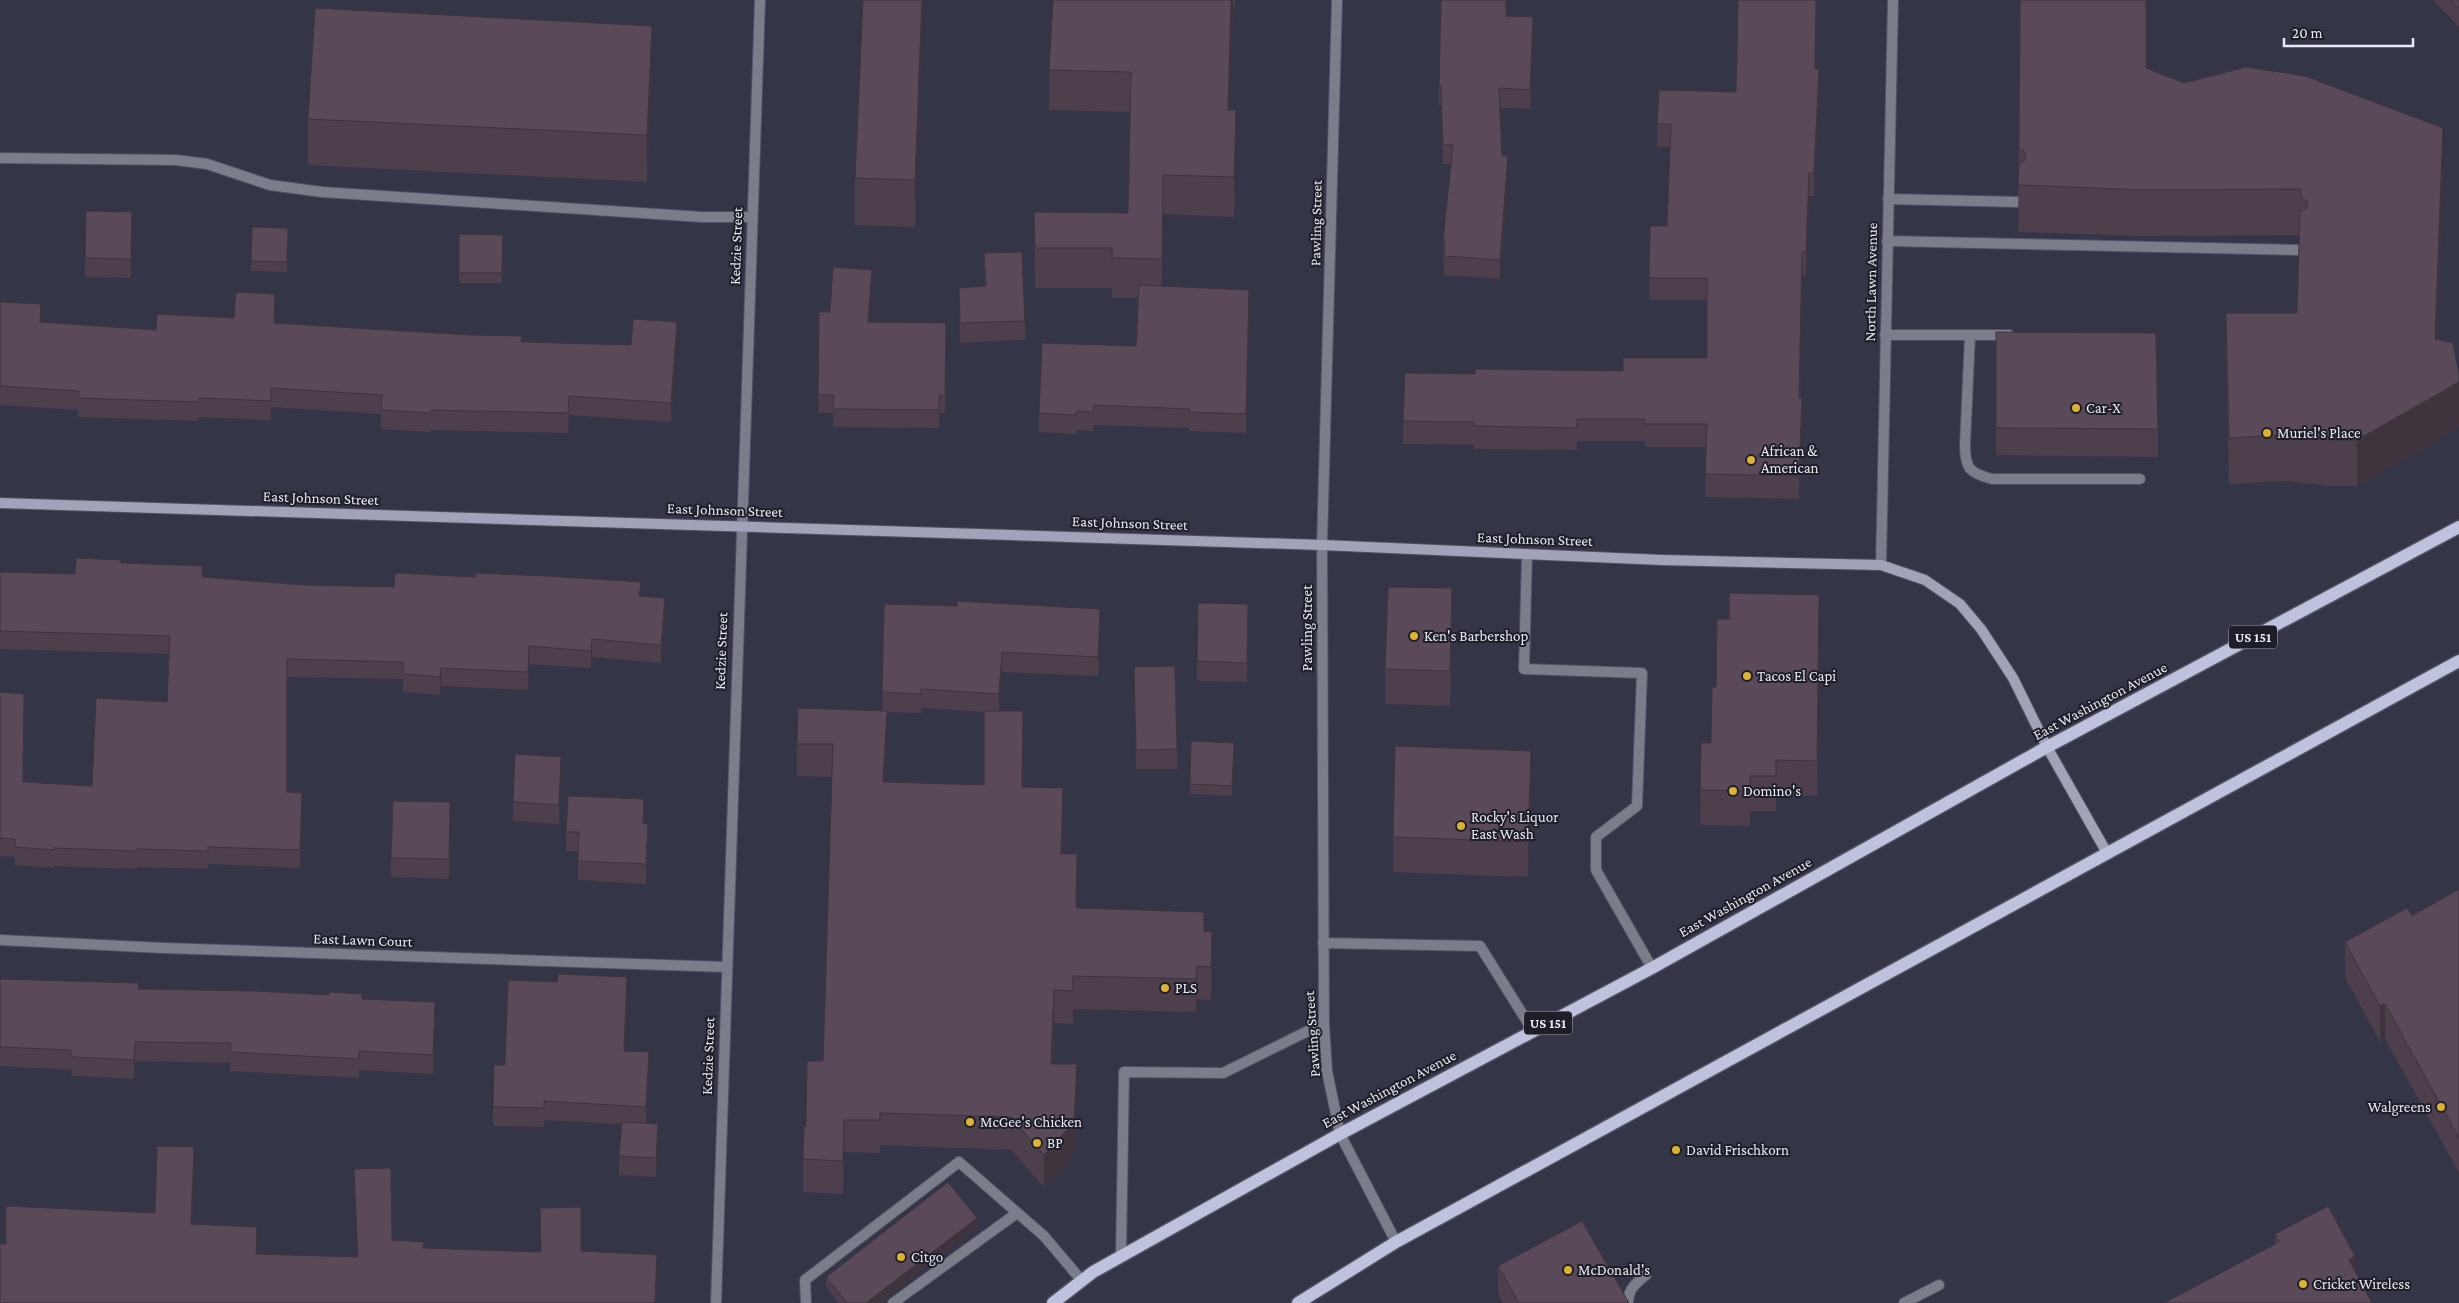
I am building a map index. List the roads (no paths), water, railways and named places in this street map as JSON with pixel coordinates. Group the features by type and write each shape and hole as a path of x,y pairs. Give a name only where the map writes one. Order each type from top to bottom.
{"main road":[{"name":"East Washington Avenue","path":"1053,1303 1082,1281 1121,1257 1340,1134 1652,968 2047,747 2459,527"},
{"path":"1298,1303 1396,1242 2459,662"}],"street":[{"name":"Kedzie Street","path":"716,1303 760,0"},
{"name":"Pawling Street","path":"1337,0 1322,545 1324,1023 1327,1071 1340,1134 1396,1242"},
{"name":"North Lawn Avenue","path":"1881,565 1893,0"},
{"path":"0,158 176,160 207,164 270,185 322,192 702,217 752,218"},
{"path":"1888,199 2019,202"},
{"path":"1887,241 2301,250"},
{"path":"1885,335 2016,335"},
{"path":"1970,335 1965,460 1970,469 1978,476 1992,479 2140,479"},
{"name":"East Johnson Street","path":"0,503 1322,545 1527,554 1881,565 1925,580 1960,604 1981,629 2012,678 2047,747 2107,853"},
{"path":"1527,554 1524,669 1642,674 1636,806 1596,837 1596,870 1652,968"},
{"name":"East Lawn Court","path":"0,940 184,949 726,966"},
{"path":"1323,943 1480,946 1533,1031"},
{"path":"1121,1257 1124,1072 1223,1073 1324,1023"},
{"path":"806,1303 805,1280 959,1162 1044,1236 1082,1281"},
{"path":"892,1303 1018,1213"},
{"path":"1628,1303 1628,1296 1633,1285 1646,1275"},
{"path":"1904,1303 1939,1285"}],"place":[{"name":"Car-X","path":"2076,408"},
{"name":"Muriel's Place","path":"2267,433"},
{"name":"African & American","path":"1751,460"},
{"name":"Ken's Barbershop","path":"1414,636"},
{"name":"Tacos El Capi","path":"1747,676"},
{"name":"Domino's","path":"1733,791"},
{"name":"Rocky's Liquor East Wash","path":"1461,826"},
{"name":"PLS","path":"1165,988"},
{"name":"Walgreens","path":"2441,1107"},
{"name":"McGee's Chicken","path":"970,1122"},
{"name":"BP","path":"1037,1143"},
{"name":"David Frischkorn","path":"1676,1150"},
{"name":"Citgo","path":"901,1257"},
{"name":"McDonald's","path":"1568,1270"},
{"name":"Cricket Wireless","path":"2303,1284"}]}
